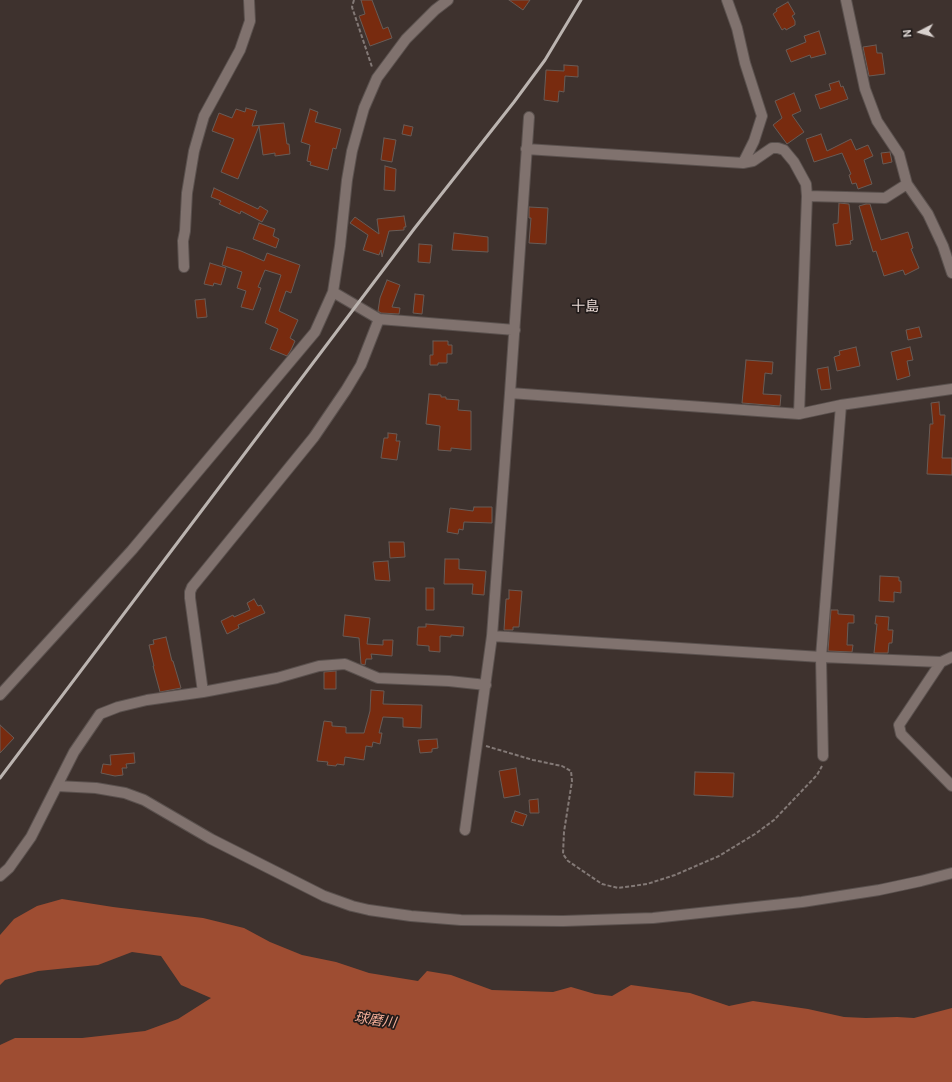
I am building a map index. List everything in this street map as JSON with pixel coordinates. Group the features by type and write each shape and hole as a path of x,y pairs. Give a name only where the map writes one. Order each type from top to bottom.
{"street":[{"path":"184,267 183,241 187,193 194,151 204,116 240,50 250,21 249,0"},
{"path":"0,695 132,550 315,332 333,292 352,151 364,108 376,78 406,39 435,10 448,0"},
{"path":"727,0 737,28 762,116 754,141 743,163"},
{"path":"846,0 865,89 877,121 899,154 907,184 928,214 944,246 952,273"},
{"path":"466,830 492,636 528,117"},
{"path":"526,149 743,163 753,161 772,148 784,150 794,162 806,184 807,196 799,414"},
{"path":"807,196 885,198 907,184"},
{"path":"333,292 379,318 514,330"},
{"path":"203,692 190,598 192,587 314,437 346,390 360,365 379,318"},
{"path":"510,392 799,414 841,405 952,389"},
{"path":"823,756 820,657 841,405"},
{"path":"492,636 820,657 941,662 952,657"},
{"path":"941,662 900,726 900,734 952,786"},
{"path":"0,876 9,868 30,837 74,752 100,714 118,707 147,700 203,692 277,678 318,666 345,664 378,678 449,681 486,685"},
{"path":"57,786 96,788 125,793 144,800 211,839 324,896 352,906 369,910 411,916 461,920 563,921 653,918 802,902 879,890 952,873"}],"path":[{"path":"354,0 352,7 376,78"},
{"path":"477,743 533,760 562,766 571,771 572,781 564,832 563,854 568,861 602,884 618,888 648,884 675,875 719,856 755,834 774,820 817,775 822,767 823,756"}],"water":[{"name":"球磨川","path":"62,899 203,918 244,928 270,942 302,955 336,962 369,973 418,981 427,971 451,975 492,990 553,992 571,987 595,994 612,996 631,985 690,993 729,1006 753,1001 808,1009 844,1017 914,1018 952,1008 952,1082 0,1082 0,1045 15,1038 82,1038 145,1031 178,1019 211,998 181,985 161,956 132,952 98,965 38,971 5,980 0,985 0,935 14,919 37,906"}],"building":[{"path":"361,0 372,0 383,29 388,27 392,38 370,46 359,16 365,14"},
{"path":"509,0 530,0 523,10"},
{"path":"788,2 795,14 792,16 795,21 795,25 786,30 785,28 782,30 773,14 777,11 776,9"},
{"path":"819,31 826,54 811,58 810,55 791,62 786,50 806,42 804,36"},
{"path":"876,45 877,53 882,53 885,74 869,76 863,47"},
{"path":"564,65 578,66 578,77 565,76 564,92 559,91 558,102 544,100 546,70 564,71"},
{"path":"839,81 841,87 843,86 848,99 820,109 815,95 831,90 829,84"},
{"path":"794,93 801,111 792,115 804,132 787,144 773,125 782,118 775,101"},
{"path":"246,108 257,111 252,126 284,123 290,154 275,156 275,153 263,155 259,126 238,179 221,172 234,139 212,131 219,113 232,118 236,109 245,112"},
{"path":"310,109 318,112 315,122 341,129 336,149 333,148 328,170 310,165 311,162 307,161 310,145 301,142"},
{"path":"404,125 413,127 411,136 402,134"},
{"path":"821,134 827,151 851,139 856,150 868,145 873,156 864,160 872,184 858,189 856,183 852,184 849,175 851,174 842,153 814,162 806,139"},
{"path":"384,138 396,140 392,162 381,160"},
{"path":"890,152 892,162 883,164 881,153"},
{"path":"385,166 396,169 395,191 384,190"},
{"path":"214,188 258,209 260,206 268,211 262,222 241,211 240,214 219,204 221,201 211,197"},
{"path":"839,203 849,204 853,240 850,241 851,244 836,246 833,224 838,223"},
{"path":"870,204 881,240 908,232 913,248 911,249 919,268 905,275 903,270 884,276 876,251 873,252 859,206"},
{"path":"529,207 548,208 546,244 529,243 531,218 529,218"},
{"path":"404,216 406,227 404,227 404,230 389,231 382,257 381,250 379,255 363,250 368,235 350,223 355,217 379,234 377,219"},
{"path":"259,223 275,229 273,236 279,239 276,248 253,239"},
{"path":"454,233 488,237 488,252 452,250"},
{"path":"419,244 432,245 430,263 418,262"},
{"path":"227,247 241,251 264,261 267,253 300,265 291,293 286,291 279,311 298,320 290,338 295,341 287,356 270,349 278,329 265,323 281,275 265,270 258,287 261,288 253,310 241,307 246,291 237,288 242,272 222,265"},
{"path":"210,263 226,268 221,285 214,283 213,286 204,284"},
{"path":"387,280 400,285 392,307 400,308 399,314 381,313 378,311 380,298"},
{"path":"415,294 424,295 422,314 413,313"},
{"path":"205,299 207,317 197,318 195,300"},
{"path":"919,327 922,337 908,340 906,330"},
{"path":"433,341 448,341 448,345 452,345 452,354 447,354 447,363 430,365 430,355 433,355"},
{"path":"856,347 860,366 837,371 834,357 840,355 839,351"},
{"path":"910,347 913,360 907,361 910,376 897,380 891,352"},
{"path":"746,360 773,362 772,374 765,373 763,394 781,395 780,406 742,403"},
{"path":"828,367 831,389 821,390 817,369"},
{"path":"429,394 441,395 441,397 446,397 446,399 459,400 458,410 471,411 471,450 451,448 451,451 438,450 440,426 426,424"},
{"path":"939,402 940,415 945,415 942,458 952,458 952,475 927,474 930,424 933,424 931,403"},
{"path":"388,433 397,434 396,441 400,441 397,460 381,458 384,438 388,438"},
{"path":"474,507 492,507 492,523 464,522 463,530 459,529 458,534 447,532 450,508 473,511"},
{"path":"389,542 404,542 405,557 390,558"},
{"path":"445,559 459,559 459,569 486,571 484,595 472,594 473,584 444,584"},
{"path":"388,561 390,581 375,580 373,562"},
{"path":"880,576 899,577 899,581 901,581 901,593 894,592 894,602 879,601"},
{"path":"426,588 434,588 434,610 426,610"},
{"path":"509,590 522,591 519,627 513,627 513,630 504,630 506,599 509,599"},
{"path":"254,599 258,606 261,605 265,613 238,625 239,628 227,634 221,621 233,615 234,617 250,610 247,603"},
{"path":"831,610 838,610 838,614 854,615 854,623 848,623 847,645 853,645 852,652 828,651"},
{"path":"345,615 370,618 367,644 383,645 383,640 393,640 392,656 371,654 372,659 366,659 365,665 361,664 359,638 343,636"},
{"path":"876,616 889,617 888,630 893,630 892,643 889,643 888,653 874,653 877,624 875,624"},
{"path":"426,624 464,627 463,636 440,636 440,652 429,651 429,646 417,645 418,627 426,627"},
{"path":"166,637 181,688 160,692 149,645 154,644 153,640"},
{"path":"336,671 336,689 324,689 324,672"},
{"path":"371,690 384,691 383,704 422,705 421,728 403,727 403,718 383,717 379,733 382,733 380,744 373,742 372,747 366,746 364,760 345,757 344,765 337,764 336,766 327,765 328,762 317,761 324,721 332,722 332,726 346,727 346,733 364,733 370,711"},
{"path":"0,725 14,738 0,753"},
{"path":"437,739 438,748 432,749 432,752 420,753 418,740"},
{"path":"134,753 135,763 126,764 127,768 122,768 123,775 115,776 101,773 103,764 111,765 110,755"},
{"path":"516,768 520,795 504,798 499,771"},
{"path":"695,772 734,773 733,797 694,795"},
{"path":"538,799 539,813 530,813 529,800"},
{"path":"515,811 527,815 523,826 511,822"}],"railway":[{"path":"0,778 414,229 514,102 545,60 581,0"}],"district":[{"name":"十島","path":"585,307"}]}
